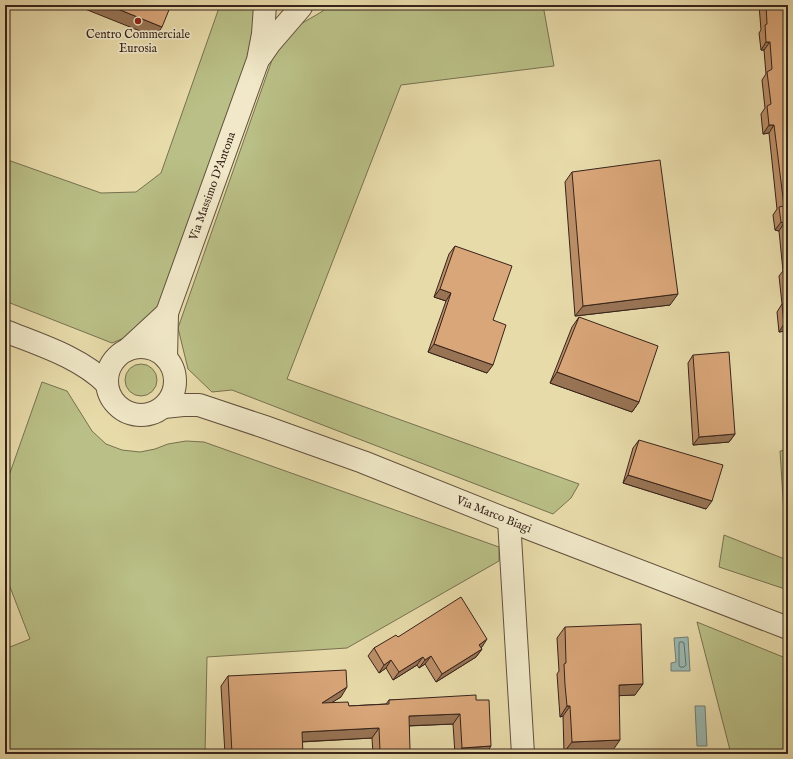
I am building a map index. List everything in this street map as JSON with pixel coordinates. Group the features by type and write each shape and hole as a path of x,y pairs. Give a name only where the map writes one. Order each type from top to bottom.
{"street":[{"name":"Via Massimo D'Antona","path":"166,313 258,60 264,34 266,5"},
{"name":"Via Massimo D'Antona","path":"258,60 296,6"},
{"path":"72,359 96,364 121,356 138,347 158,351 172,366 175,375 175,384 174,393 164,407 155,413 144,415 124,411 110,394 107,384 108,372 121,356 166,313"},
{"path":"166,313 166,358"},
{"path":"5,331 72,359 98,375 107,384"},
{"name":"Via Marco Biagi","path":"175,384 199,405"},
{"name":"Via Marco Biagi","path":"164,407 199,405 259,424 363,462 788,628"},
{"path":"509,520 523,754"}],"green space":[{"path":"220,5 258,5 253,53 160,309 134,334 112,343 5,301 5,159 101,193 136,192 161,173"},
{"path":"327,5 543,5 554,66 401,85 287,379 579,484 571,498 553,514 232,390 212,392 188,369 178,328 273,57 299,25 323,11"},
{"path":"138,364 144,364 154,371 157,380 156,386 150,393 144,396 138,396 128,389 125,383 125,377 132,367"},
{"path":"42,382 67,391 92,431 106,444 122,450 140,452 155,449 168,444 186,441 204,442 499,547 499,561 347,648 207,657 205,754 5,754 5,649 30,639 5,574 5,487"},
{"path":"788,450 788,590 719,567 724,535 787,560 780,451"},
{"path":"697,622 788,659 788,754 731,754"}],"water":[{"path":"688,637 690,671 671,671 671,663 676,662 674,638"},
{"path":"695,706 705,706 707,746 697,746"}],"building":[{"path":"108,5 171,5 162,27"},
{"path":"766,5 788,5 788,253 784,223 781,222 779,207 784,206 774,125 769,125 767,106 771,104 767,72 772,69 770,42 766,42"},
{"path":"660,160 678,294 583,306 572,172"},
{"path":"455,246 512,266 493,320 506,325 493,365 434,344 451,293 440,289"},
{"path":"785,268 788,268 788,299"},
{"path":"788,303 788,324 784,324 782,304"},
{"path":"579,317 658,346 639,402 557,372"},
{"path":"729,352 735,434 699,437 693,355"},
{"path":"639,440 723,465 712,501 628,475"},
{"path":"461,597 487,639 479,645 482,649 442,674 431,656 425,660 423,657 399,672 391,660 384,665 374,648 396,635 398,637"},
{"path":"641,624 643,684 619,685 620,740 572,742 570,706 567,706 565,685 565,627"},
{"path":"346,670 347,687 322,703 348,702 349,706 389,704 389,700 476,695 476,700 489,700 491,746 462,748 460,714 409,716 410,750 380,751 379,728 302,732 303,754 232,754 228,676"}],"place":[{"name":"Centro Commerciale Eurosia","path":"138,21"}]}
